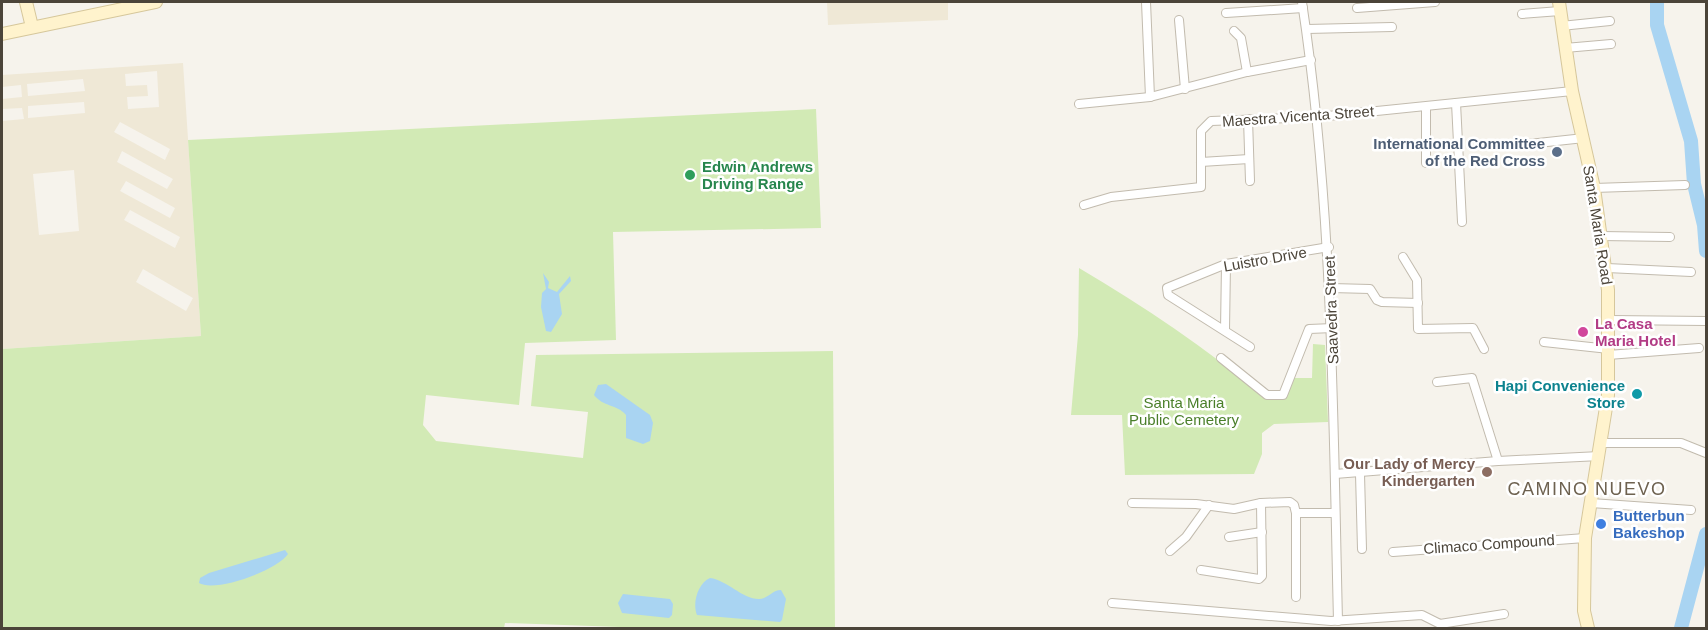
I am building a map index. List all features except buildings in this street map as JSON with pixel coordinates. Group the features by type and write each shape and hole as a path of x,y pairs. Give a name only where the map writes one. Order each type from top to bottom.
{"main road":[{"path":"26,2 32,27"},
{"path":"2,34 156,2"},
{"name":"Santa Maria Road","path":"1559,6 1572,90 1594,188 1606,268 1609,320 1608,395 1586,538 1584,611 1588,628"}],"street":[{"path":"1146,2 1150,97"},
{"path":"1357,8 1382,4 1435,2"},
{"path":"1226,13 1303,5"},
{"name":"Saavedra Street","path":"1303,5 1318,117 1329,247 1333,328 1338,621"},
{"path":"1522,14 1559,6"},
{"path":"1179,20 1185,89"},
{"path":"1561,26 1610,21"},
{"path":"1307,29 1392,27"},
{"path":"1234,31 1240,38 1247,72"},
{"path":"1565,48 1611,44"},
{"path":"1079,104 1150,97 1247,72 1311,60"},
{"name":"Maestra Vicenta Street","path":"1084,205 1111,197 1198,189 1202,185 1202,131 1210,121 1318,117 1572,90"},
{"path":"1456,103 1462,222"},
{"path":"1426,107 1426,163"},
{"path":"1248,119 1250,182"},
{"path":"1529,144 1584,138"},
{"path":"1201,162 1249,159"},
{"path":"1594,188 1685,185"},
{"path":"1601,236 1670,237"},
{"name":"Luistro Drive","path":"1250,347 1168,295 1166,292 1170,284 1226,264 1329,247"},
{"path":"1404,257 1417,280 1420,330 1473,328 1485,349"},
{"path":"1225,330 1226,264"},
{"path":"1606,268 1690,272"},
{"path":"1331,288 1370,289 1377,300 1382,302 1418,303"},
{"path":"1609,320 1707,321"},
{"path":"1221,358 1267,395 1283,395 1309,329 1333,328"},
{"path":"1544,342 1609,352 1698,348"},
{"path":"1437,382 1472,378 1498,461"},
{"path":"1602,443 1682,443 1706,453"},
{"path":"1335,474 1360,474 1498,461 1600,456"},
{"path":"1360,474 1362,549"},
{"path":"1132,503 1209,505 1234,509 1261,503 1290,502 1294,505 1296,513 1296,597"},
{"path":"1201,570 1261,578 1261,503"},
{"path":"1591,503 1692,510"},
{"path":"1170,551 1186,537 1209,505"},
{"path":"1296,513 1335,513"},
{"path":"1229,537 1262,532"},
{"name":"Climaco Compound","path":"1393,552 1586,538"},
{"path":"1112,603 1338,621 1422,615 1440,624 1504,614"}],"shaded area":[{"path":"827,2 948,2 948,20 828,25"},
{"path":"183,63 201,336 2,349 2,121 24,119 22,108 2,109 2,99 22,97 21,85 2,87 2,75","holes":["157,71 159,107 128,109 127,97 148,96 147,85 126,86 125,74","83,79 85,91 28,96 27,84","84,102 85,113 28,118 28,106","120,122 170,149 165,160 114,132","122,151 173,179 167,189 117,162","74,170 79,231 39,235 33,174","126,181 175,208 170,218 120,191","130,210 180,237 175,248 124,220","143,269 193,298 186,311 136,282"]}],"green space":[{"path":"816,109 821,228 613,232 616,340 525,343 519,405 426,395 423,425 436,441 583,458 588,412 531,406 536,355 833,351 835,628 648,628 505,623 504,628 2,628 2,349 201,336 188,140"},
{"name":"Santa Maria Public Cemetery","path":"1079,268 1175,329 1265,397 1285,397 1292,378 1312,378 1313,344 1325,345 1328,422 1274,424 1262,433 1262,454 1254,474 1125,475 1122,415 1071,415 1078,335"}],"water":[{"path":"543,273 549,282 548,288 557,292 570,276 571,281 559,294 562,314 551,332 546,331 541,307 542,293 546,289"},
{"path":"606,384 650,415 653,423 650,441 643,444 626,438 626,415 594,395 598,385"},
{"path":"285,550 288,554 282,560 260,573 218,585 199,583 200,578 209,573"},
{"path":"710,578 753,598 762,599 781,590 786,599 782,620 780,622 697,615 695,605 697,594 702,584"},
{"path":"623,594 670,599 673,604 672,615 669,618 622,613 618,603"}],"waterway":[{"path":"1657,2 1657,25 1691,141 1694,184 1704,225 1706,251"},
{"path":"1681,628 1706,534"}],"place":[{"name":"International Committee of the Red Cross","path":"1557,152"},
{"name":"Edwin Andrews Driving Range","path":"690,175"},
{"name":"La Casa Maria Hotel","path":"1583,332"},
{"name":"Hapi Convenience Store","path":"1637,394"},
{"name":"Our Lady of Mercy Kindergarten","path":"1487,472"},
{"name":"Butterbun Bakeshop","path":"1601,524"}],"district":[{"name":"CAMINO NUEVO","path":"1587,489"}]}
